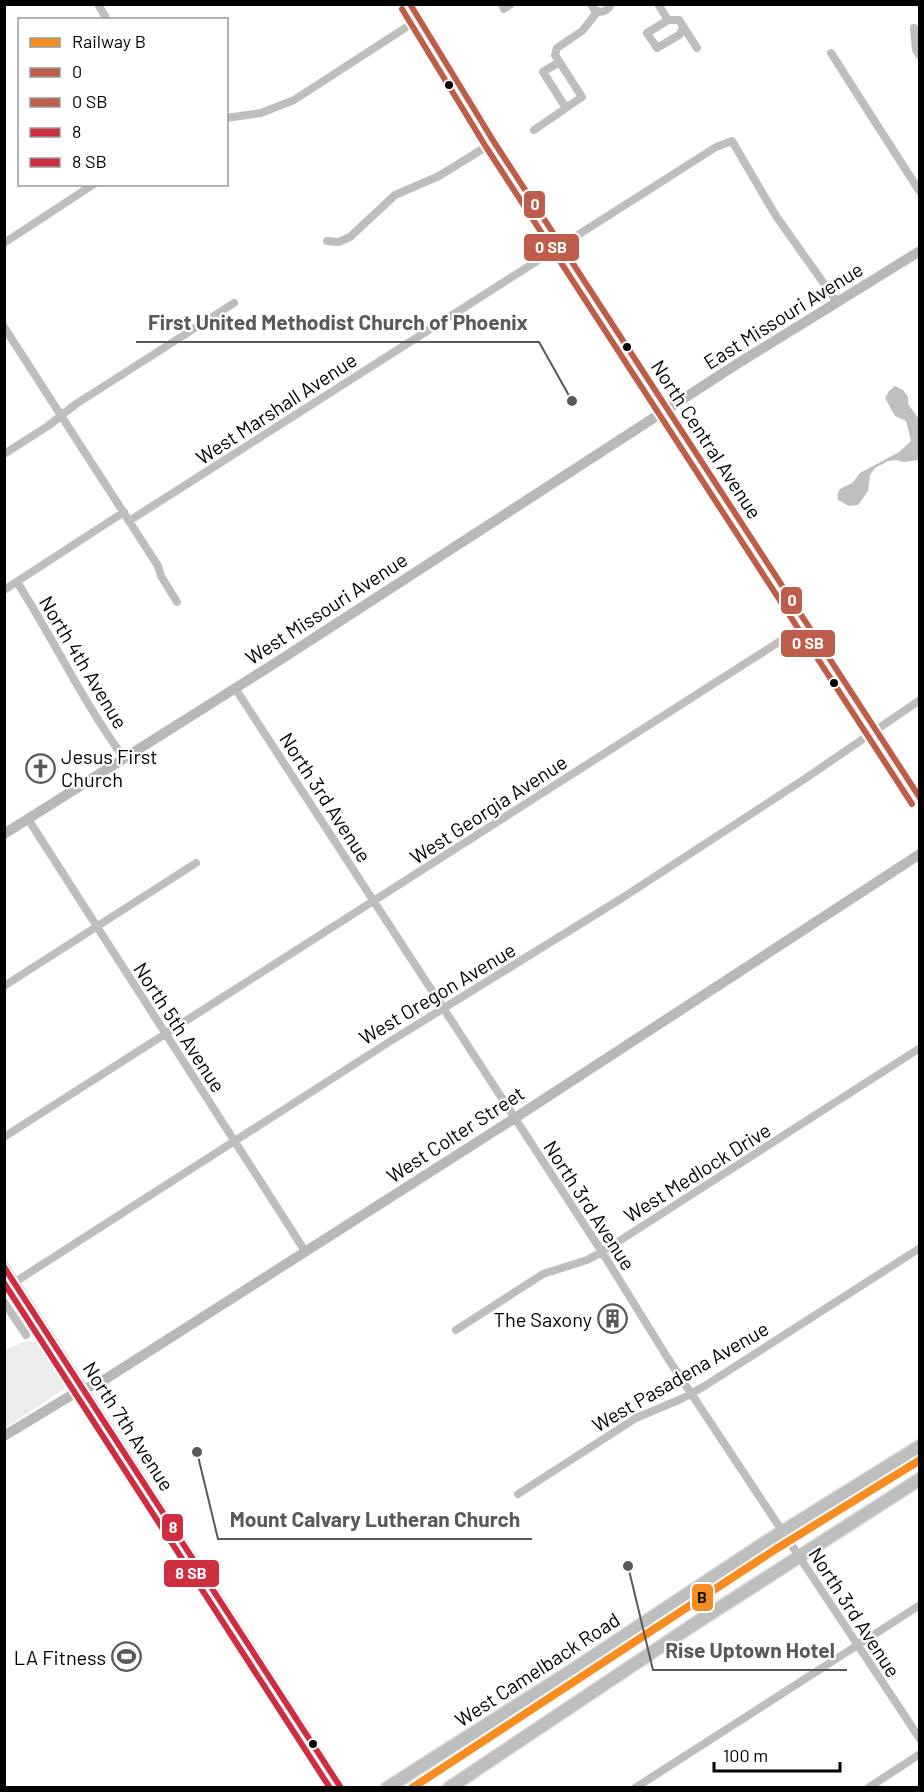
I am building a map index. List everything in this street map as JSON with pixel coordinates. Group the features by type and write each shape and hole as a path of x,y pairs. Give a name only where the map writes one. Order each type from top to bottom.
{"main road":[{"name":"North Central Avenue","path":"410,4 494,142 666,411 920,799"},
{"name":"East Missouri Avenue","path":"666,411 920,251"},
{"name":"West Missouri Avenue","path":"4,834 666,411"},
{"name":"West Colter Street","path":"4,1436 84,1389 104,1380 514,1118 920,854"},
{"name":"North 7th Avenue","path":"4,1266 341,1788"},
{"name":"West Camelback Road","path":"387,1788 574,1670 782,1532 920,1446"},
{"path":"448,1788 920,1479"}],"street":[{"path":"98,4 106,18"},
{"path":"501,4 504,9 511,4"},
{"path":"534,130 582,97 555,55 557,48 582,31 594,8 606,11 611,4"},
{"path":"658,4 668,20"},
{"path":"228,118 261,113 294,99 419,19"},
{"path":"683,28 679,35 657,48 647,33 668,20 679,20 697,48"},
{"path":"914,28 916,50 920,56"},
{"path":"831,53 920,192"},
{"path":"559,62 543,72 566,108"},
{"name":"West Marshall Avenue","path":"129,521 560,245 716,147 732,141 776,216 837,302"},
{"path":"327,242 338,242 350,237 394,195 440,176 494,142"},
{"path":"4,243 91,186"},
{"path":"4,454 234,303"},
{"path":"4,327 158,566 161,576 177,602"},
{"path":"4,590 124,512"},
{"name":"North 4th Avenue","path":"17,582 66,668 124,758"},
{"name":"West Georgia Avenue","path":"4,1137 807,624"},
{"name":"North 3rd Avenue","path":"235,688 602,1252 691,1394 920,1739"},
{"name":"West Oregon Avenue","path":"15,1282 444,1008 619,900 811,775 920,700"},
{"name":"North 5th Avenue","path":"28,819 305,1251"},
{"path":"4,986 196,863"},
{"name":"West Medlock Drive","path":"456,1330 543,1274 587,1260 602,1252 920,1048"},
{"name":"West Pasadena Avenue","path":"518,1494 636,1418 691,1394 920,1248"},
{"path":"4,1302 26,1335"},
{"path":"635,1788 920,1605"},
{"path":"868,1788 920,1754"}],"shaded area":[{"path":"895,386 903,390 908,397 908,404 919,419 919,460 888,461 875,468 870,475 868,491 858,505 849,506 838,500 840,489 854,481 860,473 899,452 911,441 906,421 895,416 885,398"},
{"path":"38,1341 64,1382 64,1389 5,1428 5,1350 23,1342"}],"rail line":[{"name":"B","path":"412,1788 776,1549 920,1460"}],"transit line":[{"name":"0","path":"410,4 494,142 920,798"},
{"path":"402,9 486,147 912,804"},
{"name":"8","path":"4,1267 341,1788"},
{"path":"4,1283 330,1788"}],"place":[{"name":"First United Methodist Church of Phoenix","path":"572,401"},
{"name":"Jesus First Church","path":"40,768"},
{"name":"The Saxony","path":"613,1319"},
{"name":"Mount Calvary Lutheran Church","path":"197,1452"},
{"name":"Rise Uptown Hotel","path":"628,1566"},
{"name":"LA Fitness","path":"127,1657"}]}
